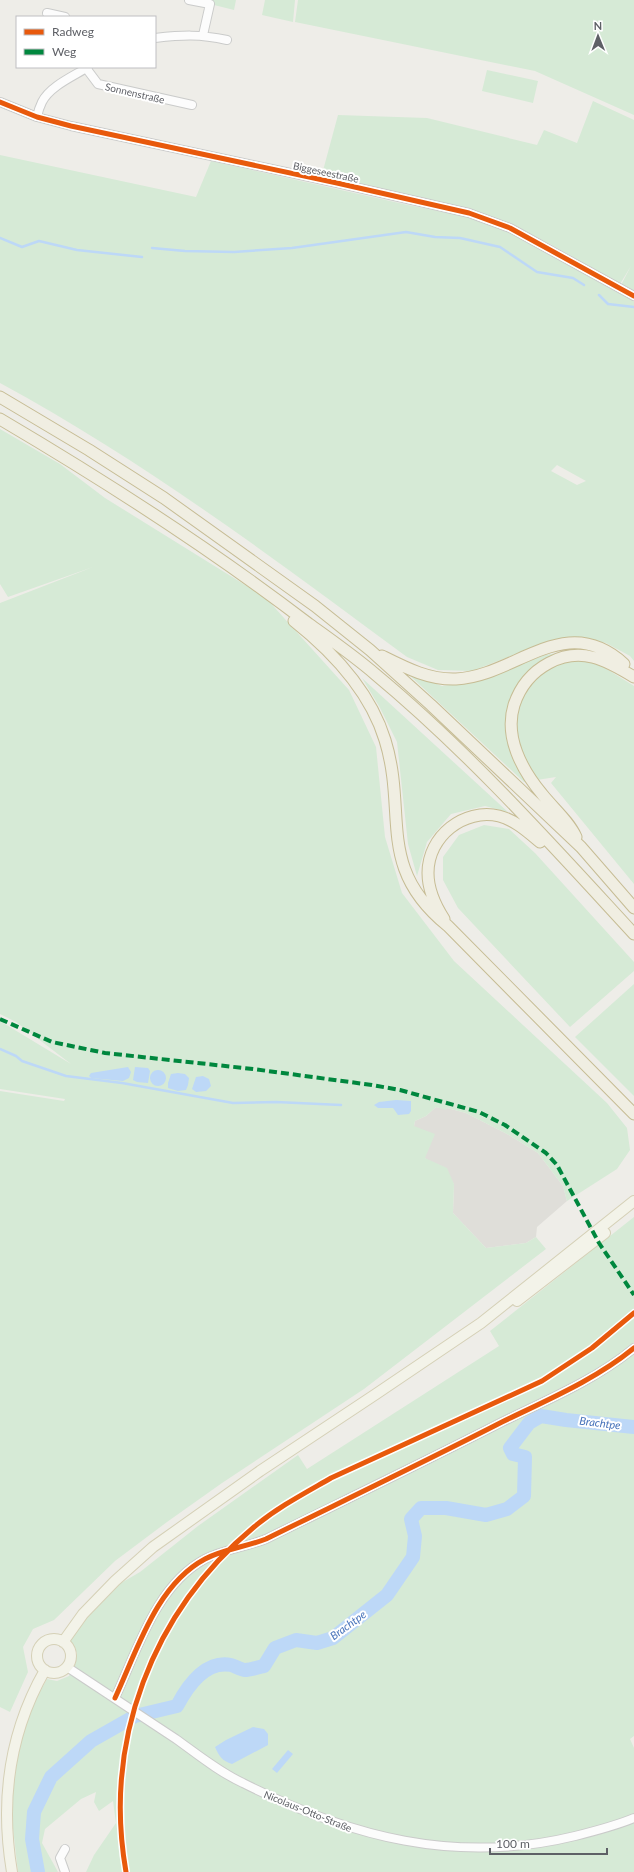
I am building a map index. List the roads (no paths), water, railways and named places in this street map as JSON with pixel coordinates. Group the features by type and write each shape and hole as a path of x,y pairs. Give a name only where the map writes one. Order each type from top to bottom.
{"highway":[{"path":"0,397 89,450 164,498 315,606 370,650 431,705 581,847 634,908"},
{"path":"0,419 193,540 262,588 374,673 459,748 576,870 634,934"},
{"path":"262,588 280,610 312,636 341,665 358,686 374,711 385,739 391,761 397,843 403,865 418,894 432,912 448,926 634,1114"},
{"path":"370,650 420,674 438,678 457,679 487,672 549,646 577,643 594,646 609,653 623,663 634,676"},
{"path":"581,847 573,829 541,794 520,760 512,733 513,708 524,685 535,673 549,663 565,657 582,656 600,658 616,665 634,676"},
{"path":"448,926 430,887 428,864 433,849 441,836 452,826 467,818 491,815 514,822 576,870"}],"main road":[{"path":"64,1642 83,1614 115,1581 153,1548 260,1471 544,1281 632,1207"},
{"path":"52,1640 64,1642 70,1651 70,1662 67,1667 54,1673 45,1670 38,1661 37,1655 42,1645 52,1640"},
{"path":"12,1872 6,1827 8,1774 13,1747 22,1717 45,1670"}],"street":[{"path":"189,0 210,4 202,35"},
{"path":"47,13 60,16"},
{"path":"156,38 187,34 202,35 226,40"},
{"path":"37,117 47,95 87,68"},
{"name":"Sonnenstraße","path":"87,68 98,84 192,106"},
{"name":"Biggeseestraße","path":"0,102 37,117 71,126 469,213 510,228 634,296"},
{"path":"115,1698 148,1623 164,1596 192,1567 219,1553 252,1545 266,1539 412,1468 572,1388 616,1362 634,1348"},
{"name":"Nicolaus-Otto-Straße","path":"67,1667 242,1783 321,1818 352,1829 422,1844 473,1848 531,1844 590,1832 634,1818"},
{"path":"65,1849 60,1858 65,1872"}],"water":[{"path":"128,1067 131,1072 129,1078 123,1081 91,1078 89,1076 91,1073"},
{"path":"135,1067 148,1068 150,1071 148,1083 133,1080"},
{"path":"155,1070 161,1070 166,1075 164,1084 161,1086 155,1086 150,1081 150,1075"},
{"path":"171,1074 185,1074 189,1078 186,1090 178,1091 168,1088"},
{"path":"203,1076 209,1079 211,1086 206,1091 196,1092 192,1089 196,1077"},
{"path":"396,1100 411,1101 411,1111 409,1114 398,1115 393,1108 378,1108 374,1105 379,1102"},
{"path":"253,1727 264,1729 268,1734 268,1745 232,1764 221,1758 215,1747"},
{"path":"288,1750 293,1754 277,1773 272,1769"}],"waterway":[{"path":"152,248 185,251 234,252 292,248 406,232 435,237 460,238 500,247 537,272 573,278 584,285"},
{"path":"0,238 22,247 39,241 77,250 142,257"},
{"path":"599,295 608,304 634,307"},
{"path":"0,1049 16,1056 22,1061 66,1076 122,1083 233,1103 276,1102 341,1105"},
{"name":"Brachtpe","path":"38,1872 32,1839 34,1812 51,1777 91,1741 135,1716 177,1706 186,1691 198,1676 213,1667 231,1665 243,1670 252,1669 264,1666 275,1648 296,1640 317,1643 333,1638 387,1595 413,1557 415,1536 411,1519 421,1508 446,1508 486,1515 507,1509 524,1496 525,1457 513,1454 510,1448 529,1423 541,1416 634,1427"}]}
